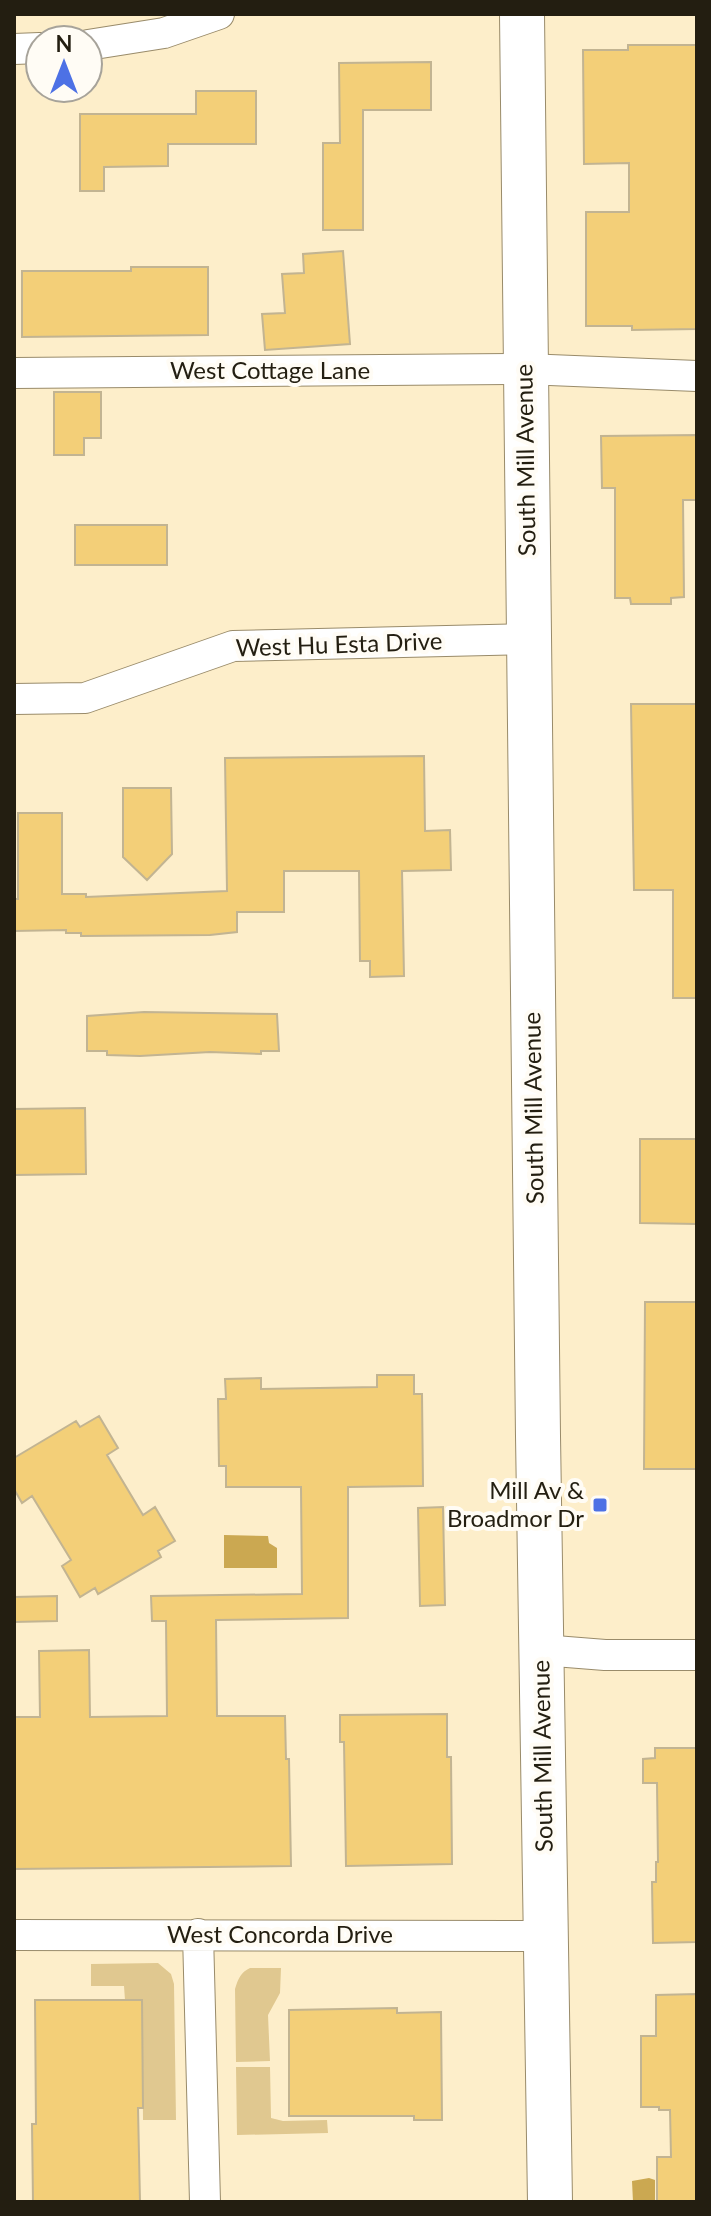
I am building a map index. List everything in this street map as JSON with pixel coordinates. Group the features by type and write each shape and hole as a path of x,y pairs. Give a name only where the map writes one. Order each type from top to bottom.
{"main road":[{"name":"South Mill Avenue","path":"522,14 550,2202"}],"street":[{"path":"104,42 164,33 219,14"},
{"name":"West Cottage Lane","path":"14,373 525,369 697,376"},
{"name":"West Hu Esta Drive","path":"14,699 85,698 233,646 529,639"},
{"path":"542,1650 605,1655 697,1655"},
{"path":"198,1934 205,2202"},
{"name":"West Concorda Drive","path":"14,1935 546,1936"}],"shaded area":[{"path":"224,1535 268,1536 269,1543 277,1548 277,1568 224,1568"},
{"path":"158,1963 171,1974 174,1984 176,2120 143,2120 142,2000 125,2000 124,1986 91,1986 91,1964"},
{"path":"250,1968 281,1968 280,1993 268,2015 270,2061 236,2062 235,1989 240,1976"},
{"path":"236,2067 270,2067 271,2118 283,2121 327,2120 328,2133 237,2135"},
{"path":"655,2180 655,2202 633,2202 632,2181"}],"building":[{"path":"628,45 697,45 697,329 632,330 632,326 586,326 586,212 629,212 629,163 584,164 583,50 628,50"},
{"path":"431,62 431,110 363,110 363,230 323,230 323,143 340,143 339,63"},
{"path":"196,91 256,91 256,144 168,144 168,166 104,167 104,191 80,191 80,114 196,114"},
{"path":"343,251 350,344 265,350 262,314 285,313 282,274 304,273 303,254"},
{"path":"131,267 208,267 208,335 22,337 22,271 131,271"},
{"path":"54,392 101,392 101,438 84,438 84,455 54,455"},
{"path":"697,435 697,500 683,500 684,597 671,598 671,604 631,604 630,598 615,598 615,488 602,488 601,436"},
{"path":"75,525 167,525 167,565 75,565"},
{"path":"631,704 697,704 697,998 673,998 673,890 634,890"},
{"path":"424,756 425,831 450,830 451,870 402,871 404,976 370,977 370,961 360,961 359,871 284,871 284,912 237,912 237,932 81,936 81,933 66,933 66,930 14,931 14,899 18,899 18,813 62,813 62,894 86,894 86,897 227,891 225,758"},
{"path":"123,788 171,788 172,854 147,880 123,857"},
{"path":"144,1012 277,1014 279,1051 140,1056 87,1051 87,1016"},
{"path":"85,1108 86,1174 14,1175 14,1109"},
{"path":"640,1139 697,1139 697,1224 640,1223"},
{"path":"645,1302 697,1302 697,1469 644,1469"},
{"path":"377,1375 414,1375 414,1394 422,1394 423,1486 348,1487 348,1618 216,1620 217,1716 285,1716 291,1866 14,1869 14,1717 40,1717 39,1651 89,1650 90,1717 167,1716 166,1621 152,1621 151,1596 302,1594 301,1487 226,1487 226,1466 219,1466 218,1399 226,1399 225,1379 261,1378 261,1389 377,1387"},
{"path":"99,1416 118,1448 107,1455 143,1515 155,1507 175,1541 158,1551 161,1557 98,1594 95,1588 80,1597 62,1566 71,1560 32,1496 22,1503 14,1489 14,1458 76,1421 80,1427"},
{"path":"443,1507 445,1605 420,1606 418,1508"},
{"path":"57,1596 57,1621 14,1622 14,1597"},
{"path":"447,1714 447,1757 451,1757 452,1864 346,1866 344,1742 340,1742 340,1715"},
{"path":"655,1748 697,1748 697,1942 653,1943 652,1882 656,1882 658,1862 657,1783 643,1783 643,1759 655,1758"},
{"path":"697,1994 697,2202 657,2202 657,2157 671,2157 670,2110 641,2107 641,2036 656,2036 656,1995"},
{"path":"35,2000 142,2000 143,2108 138,2108 140,2202 33,2202"},
{"path":"397,2008 397,2013 441,2012 442,2120 414,2120 414,2116 289,2116 289,2010"}],"place":[{"name":"Mill Av & Broadmor Dr","path":"600,1505"}]}
